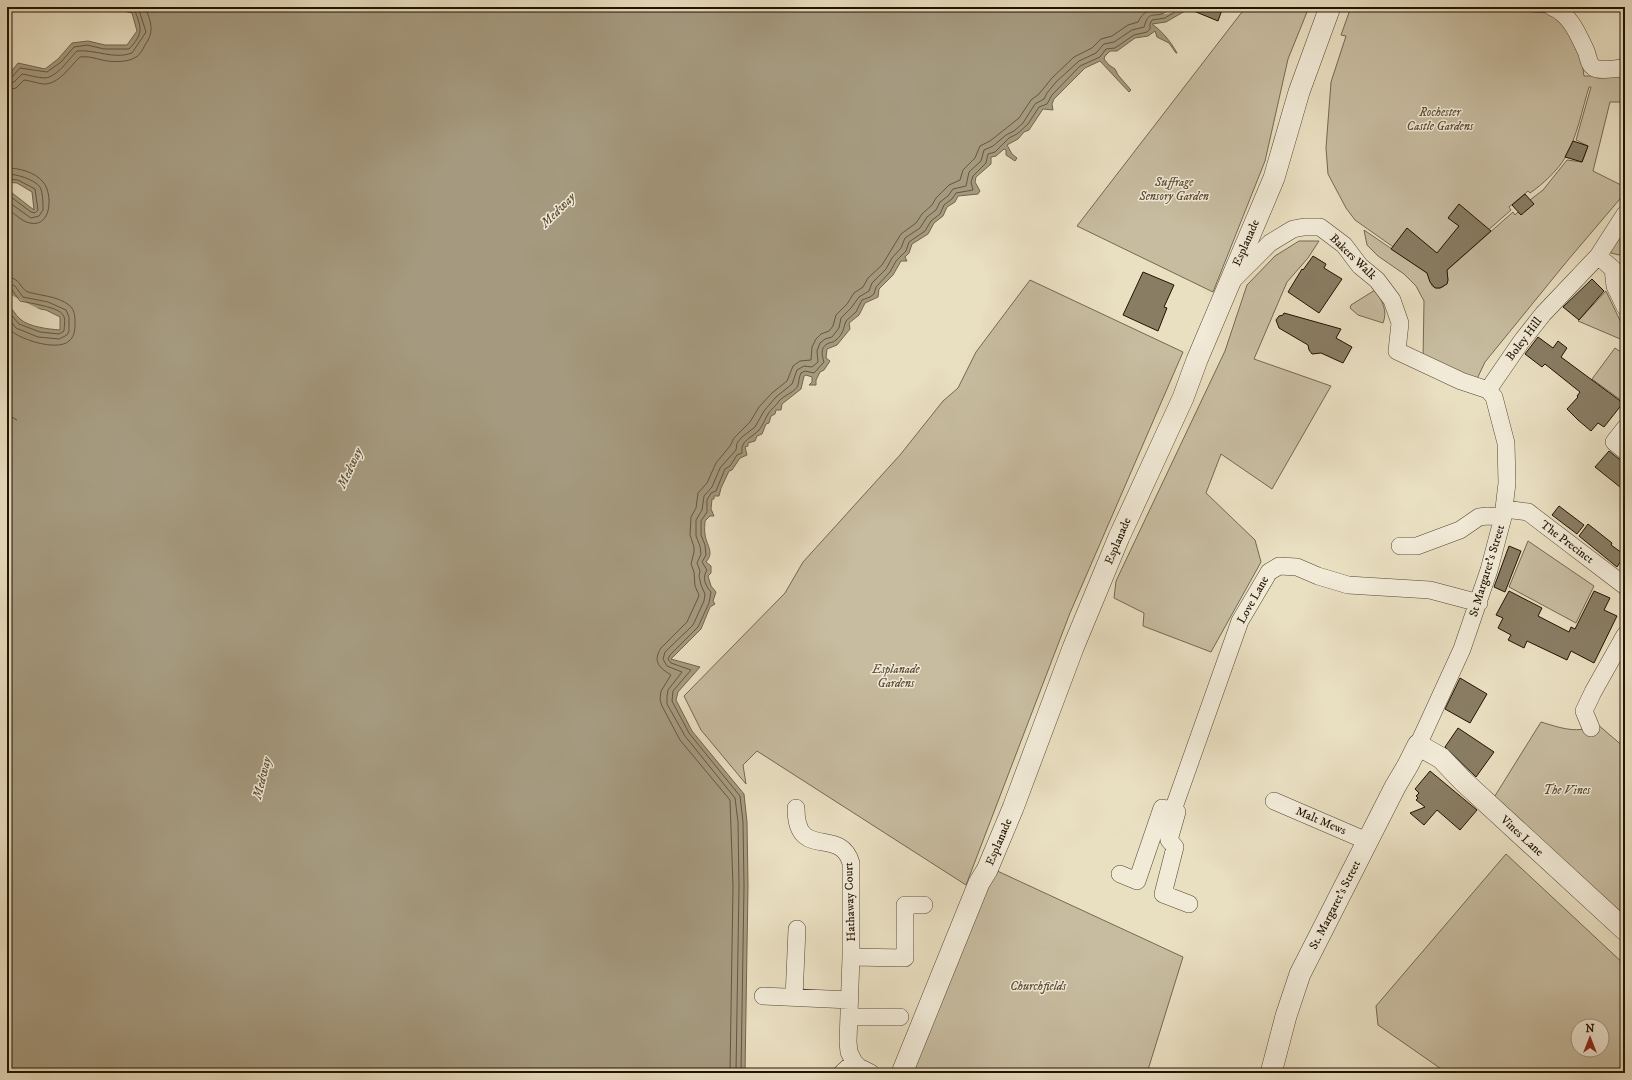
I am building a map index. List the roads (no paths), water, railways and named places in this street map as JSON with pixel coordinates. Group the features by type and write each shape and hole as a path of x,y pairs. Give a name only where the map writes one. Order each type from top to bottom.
{"street":[{"name":"Esplanade","path":"902,1073 979,883 987,870 1013,808 1073,648 1119,537 1184,398 1197,360 1274,178 1299,92 1330,7"},
{"path":"1552,7 1562,13 1571,22 1592,67 1599,69 1625,68"},
{"name":"Boley Hill","path":"1488,390 1526,334 1598,256 1625,214"},
{"name":"Bakers Walk","path":"1228,286 1270,243 1293,229 1320,227 1344,245 1360,266 1377,280 1392,300 1400,323 1397,351 1461,381 1488,390"},
{"path":"1598,256 1613,269 1615,286 1625,307"},
{"name":"St Margaret's Street","path":"1418,745 1459,657 1479,603 1504,513 1507,483 1506,443 1494,397 1488,390"},
{"path":"1620,447 1625,428"},
{"name":"The Precinct","path":"1400,546 1417,546 1460,530 1480,518 1487,516 1504,513 1528,512 1625,586"},
{"name":"Love Lane","path":"1189,904 1163,894 1175,847 1169,840 1177,812 1172,810 1240,620 1269,572 1279,566 1297,567 1318,576 1348,585 1430,590 1479,603"},
{"path":"1591,728 1584,711 1625,635"},
{"name":"St. Margaret's Street","path":"1271,1073 1284,1023 1300,974 1367,841 1418,745"},
{"name":"Vines Lane","path":"1418,745 1441,758 1462,781 1625,930"},
{"name":"Malt Mews","path":"1274,801 1367,841"},
{"name":"Hathaway Court","path":"796,808 797,826 803,836 808,839 838,846 851,860 851,957 848,1047 850,1056 854,1062"},
{"path":"1120,874 1137,881 1162,808 1172,810"},
{"name":"Hathaway Court","path":"851,957 905,958 905,905 924,905"},
{"path":"794,998 797,929"},
{"path":"763,996 850,1000"},
{"path":"849,1017 900,1017"},
{"path":"842,1073 854,1062 859,1067 871,1073"}],"water":[{"name":"Medway","path":"106,7 1192,7 1166,22 1152,24 1166,37 1177,53 1169,43 1157,37 1155,31 1148,36 1135,38 1117,51 1110,51 1105,56 1104,59 1115,69 1118,75 1131,90 1129,92 1100,61 1085,68 1054,99 1052,104 1053,110 1043,109 1029,130 1024,132 1018,139 1007,145 1012,154 1017,158 1015,161 1006,155 1006,150 1004,149 996,156 991,157 991,164 976,177 975,182 980,191 978,194 958,196 955,202 947,207 943,216 934,223 928,234 912,244 909,253 905,257 907,261 901,261 893,275 879,289 878,297 865,303 859,315 849,323 850,329 837,345 827,349 826,358 830,361 824,370 820,372 816,380 816,385 809,385 812,382 812,377 806,375 804,376 801,389 782,404 781,410 776,410 775,414 771,416 769,423 766,424 762,434 757,436 755,441 748,443 748,446 745,447 747,455 740,458 732,470 729,471 719,496 714,496 714,499 712,499 711,509 714,516 710,516 705,521 705,531 710,552 709,558 706,562 711,566 711,573 708,576 711,586 716,592 713,601 715,604 710,607 701,629 671,659 700,667 678,692 676,700 692,731 744,794 747,822 748,886 745,1073 7,1073 7,415 17,420 7,414 7,305 24,322 39,327 60,330 60,317 46,310 17,305 7,290 7,189 34,210 32,192 17,183 7,182 7,77 18,63 45,69 58,59 72,43 88,41 105,45 127,45 137,31 132,13"}],"park label":[{"name":"Rochester Castle Gardens","path":"1440,119"},
{"name":"Suffrage Sensory Garden","path":"1174,189"},
{"name":"Esplanade Gardens","path":"896,676"},
{"name":"The Vines","path":"1567,790"},
{"name":"Churchfields","path":"1038,986"}]}
